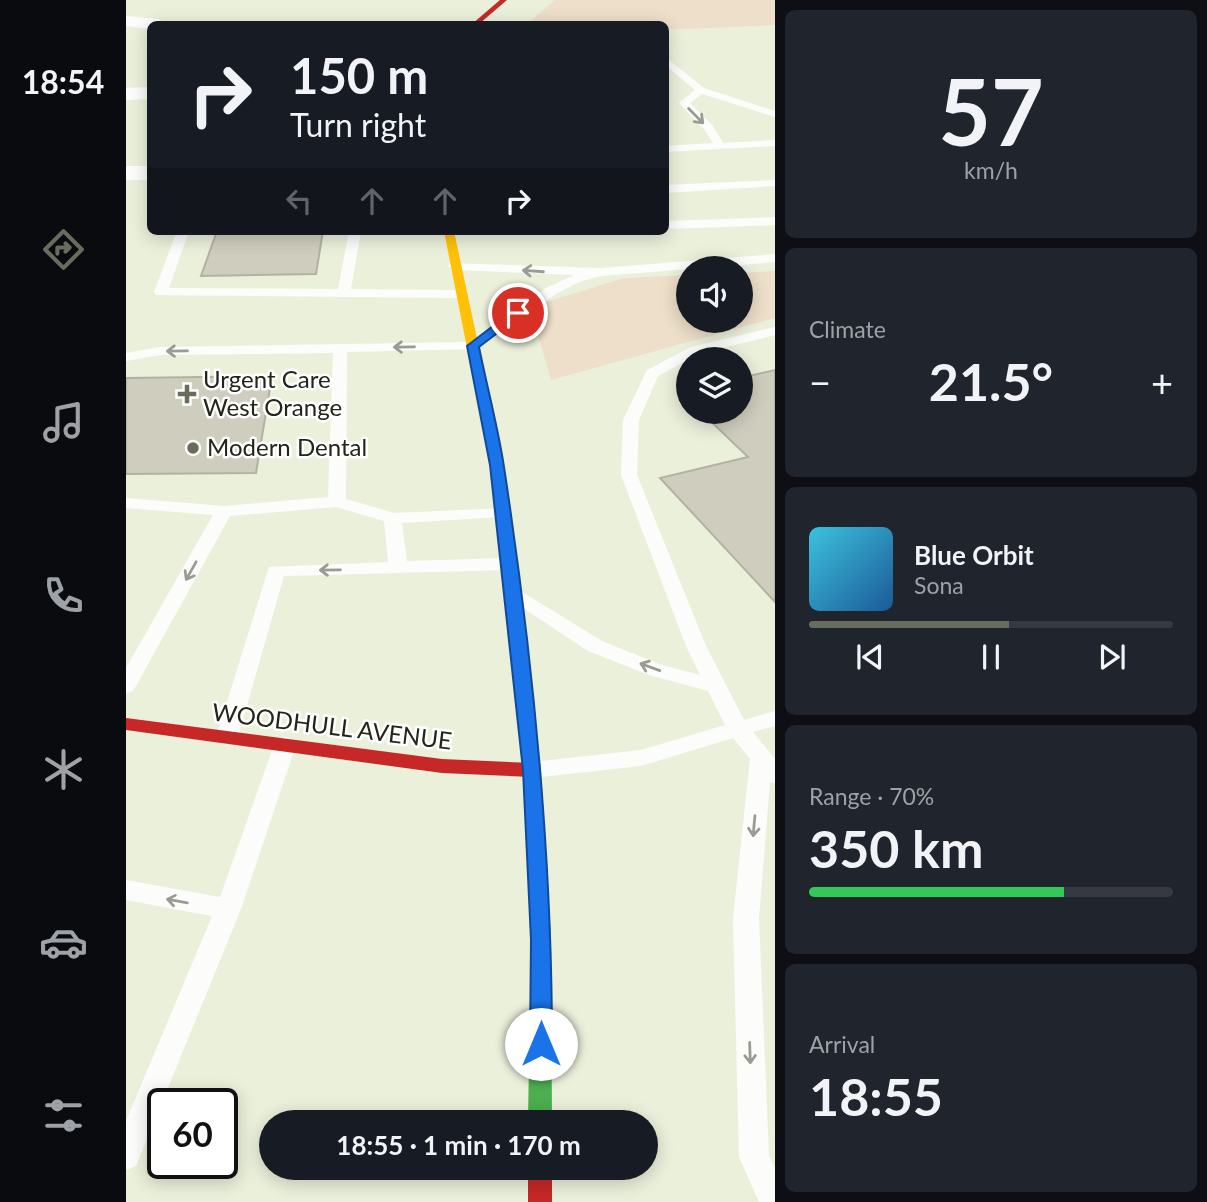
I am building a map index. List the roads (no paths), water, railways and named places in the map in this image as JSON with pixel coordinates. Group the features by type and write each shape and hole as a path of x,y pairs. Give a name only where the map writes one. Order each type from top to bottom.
{"main road":[{"path":"478,21 504,0"},
{"path":"450,235 497,465 532,770 541,940 541,1110"},
{"name":"WOODHULL AVENUE","path":"126,724 442,766 532,770"},
{"path":"540,1180 540,1202"}],"street":[{"path":"126,21 147,23"},
{"path":"126,94 147,93"},
{"path":"126,173 147,173"}],"lane":[{"path":"669,63 701,90 775,114"},
{"path":"701,90 684,103 709,128 720,146"},
{"path":"669,149 775,143"},
{"path":"669,189 775,183"},
{"path":"669,225 775,221"},
{"path":"182,235 161,292 461,294"},
{"path":"344,292 354,235"},
{"path":"455,266 601,272 775,258"},
{"path":"126,357 160,351 473,346 551,291 574,279 601,272"},
{"path":"775,331 696,350 652,373 631,420 629,475 696,646 738,729 768,767 746,918 754,1157 775,1202"},
{"path":"337,502 340,348"},
{"path":"126,503 224,511 337,502 393,518 502,512"},
{"path":"126,686 224,511"},
{"path":"393,518 398,568"},
{"path":"227,737 276,571 508,564"},
{"path":"512,594 594,646 656,670 716,686"},
{"path":"532,770 641,758 775,718"},
{"path":"126,1156 229,909 285,746"},
{"path":"126,890 229,909"}],"place":[{"name":"Urgent Care West Orange","path":"187,394"},
{"name":"Modern Dental","path":"193,448"}]}
